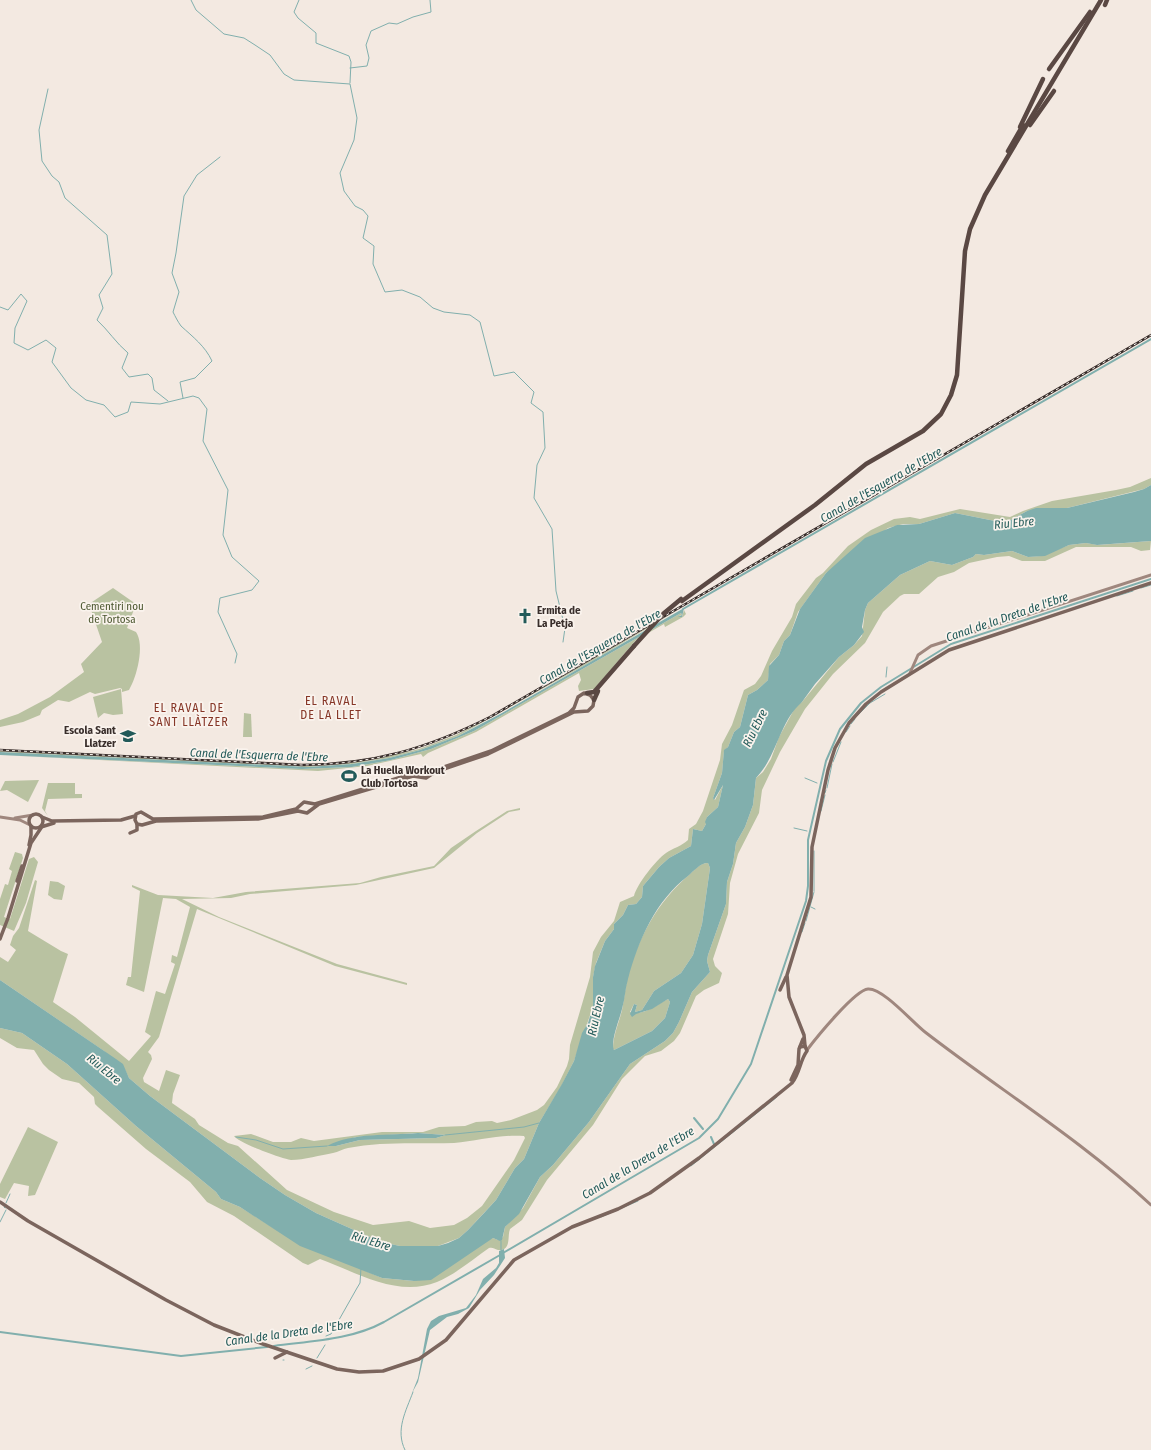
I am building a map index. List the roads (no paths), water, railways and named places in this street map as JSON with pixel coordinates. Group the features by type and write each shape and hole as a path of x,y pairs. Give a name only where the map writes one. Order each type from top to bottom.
{"highway":[{"path":"1049,69 1100,0"},
{"path":"587,693 594,692 635,647 682,600 816,505 863,466 923,431 941,414 951,395 957,375 963,260 970,229 985,195 1016,140 1100,0"},
{"path":"1059,68 1090,12"},
{"path":"1016,140 1043,79"},
{"path":"1016,140 1054,92"},
{"path":"594,700 599,690 635,647"}],"main road":[{"path":"911,671 920,652 926,648 1151,575"},
{"path":"815,1038 807,1040 784,985 810,898 813,842 830,761 839,739 849,723 866,704 911,671 960,645 1151,583"},
{"path":"0,816 12,818 35,829 53,823 136,823 141,825 158,820 258,819 302,811 307,813 319,804 413,776 425,779 488,754 536,730 582,711 592,709 594,700 587,693 579,695 573,710 568,714 537,727 491,751 453,765 435,770 429,770 424,767 411,774 316,803 306,802 298,808 290,811 258,817 153,819 141,812 135,816 121,820 52,821 38,814 12,818"},
{"path":"576,703 582,711"},
{"path":"420,770 420,777"},
{"path":"429,770 430,776"},
{"path":"310,803 311,810"},
{"path":"301,805 302,811"},
{"path":"0,933 7,918 31,838 29,820 33,815"},
{"path":"130,833 137,830 135,816"},
{"path":"146,823 147,816"},
{"path":"0,938 31,843 44,822 42,817"},
{"path":"800,1049 802,1053 861,991 874,989 884,994 926,1033 1058,1128 1151,1205"},
{"path":"788,1086 798,1065 803,1032"},
{"path":"0,1202 33,1224 184,1311 221,1329 282,1352 337,1369 360,1372 388,1370 425,1356 451,1335 498,1276 514,1260 572,1227 618,1209 648,1194 701,1157 788,1086 798,1074 806,1049 803,1032"},
{"path":"800,1049 806,1049"}],"water":[{"name":"Riu Ebre","path":"1151,485 1151,541 1097,545 1086,543 1069,545 1045,556 1028,557 1012,551 984,555 976,554 973,557 952,565 930,561 900,575 868,603 865,610 862,627 864,632 854,645 839,657 794,710 788,719 769,759 756,778 753,805 745,827 736,843 733,864 727,882 726,904 708,955 707,961 710,972 692,992 673,1033 665,1041 630,1064 589,1122 553,1165 540,1177 519,1214 505,1227 502,1240 500,1241 493,1238 431,1280 414,1281 382,1278 300,1246 240,1207 221,1199 216,1192 136,1126 67,1064 22,1033 0,1028 0,980 123,1064 129,1078 150,1096 260,1178 316,1213 381,1242 400,1246 438,1246 459,1238 496,1200 515,1168 524,1159 539,1123 574,1061 582,1033 588,1023 593,1006 593,977 595,966 605,941 614,929 614,924 623,915 628,905 636,904 642,897 643,886 659,867 669,858 691,846 693,829 702,831 706,824 705,822 707,817 718,807 723,785 714,800 713,798 722,773 724,750 728,747 734,732 740,727 748,695 757,690 768,680 769,666 779,655 784,641 790,635 800,609 826,573 865,538 897,525 919,524 955,513 1005,523 1027,511 1036,508 1067,508 1144,489","holes":["708,863 710,868 702,924 693,955 681,973 654,991 642,1010 635,1012 637,1005 634,1004 630,1014 632,1017 636,1014 652,1009 668,999 670,1002 665,1018 652,1031 614,1050 613,1041 623,1005 626,986 637,950 650,922 658,909 677,886 702,864"]},
{"path":"684,608 682,617 678,617 682,615 681,613 474,731 431,749 391,760 352,767 302,769 0,755 0,752 308,767 352,764 389,758 420,750 458,736 502,713"},
{"path":"418,1133 446,1135 436,1138 360,1140 336,1146 327,1146 348,1138 371,1135"},
{"path":"504,1249 505,1258 494,1275 480,1290 469,1308 458,1314 447,1317 430,1330 418,1382 412,1393 418,1378 427,1329 431,1321 439,1316 466,1308 476,1295 483,1279 496,1268 499,1263 499,1251"}],"waterway":[{"path":"191,0 196,10 224,34 244,38 255,45 270,55 284,74 294,80 350,84 357,118 354,140 340,173 344,191 355,206 363,210 368,216 363,238 374,246 373,264 385,292 402,290 420,297 433,308 444,312 470,315 480,322 494,376 514,372 534,392 531,403 543,412 545,448 537,465 534,498 552,529 556,591 565,628 563,642"},
{"path":"299,0 294,12 298,18 316,33 316,43 349,56 351,62 350,83"},
{"path":"350,68 367,66 369,58 366,45 371,31 389,23 397,24 413,17 431,12 430,0"},
{"path":"48,89 39,130 42,161 52,176 59,182 65,198 107,235 112,274 99,295 103,308 97,320 128,353 122,368 129,377 148,374 152,378 154,390 168,401"},
{"path":"183,398 180,382 195,378 212,361 202,346 181,326 173,312 179,292 172,273 184,196 197,175 220,157"},
{"path":"0,307 8,310 21,294 27,301 15,328 14,343 28,350 46,340 56,348 52,362 71,388 86,400 104,405 115,417 128,412 131,402 160,404 193,396 199,398 207,409 203,441 228,490 223,535 232,557 259,581 252,590 220,598 218,612 237,654 235,663"},
{"name":"Canal de l'Esquerra de l'Ebre","path":"683,609 1151,339"},
{"name":"Canal de la Dreta de l'Ebre","path":"503,1253 699,1138 718,1119 751,1064 806,901 808,886 808,840 826,761 840,729 861,703 881,687 951,644 1151,579"},
{"path":"1141,588 1151,585"},
{"path":"1117,596 1133,591"},
{"path":"886,677 887,667"},
{"path":"857,716 870,703 885,694"},
{"path":"851,724 855,719"},
{"path":"846,732 850,726"},
{"path":"833,762 841,742"},
{"path":"827,788 832,764"},
{"path":"805,778 817,783"},
{"path":"821,811 825,795"},
{"path":"794,828 807,831"},
{"path":"814,851 814,891"},
{"path":"806,921 814,892"},
{"path":"811,907 815,909"},
{"path":"802,932 805,923"},
{"path":"691,1166 777,1097"},
{"path":"694,1118 703,1129"},
{"path":"445,1135 524,1127 539,1123"},
{"path":"236,1137 256,1140 283,1149 327,1146"},
{"path":"711,1137 714,1144"},
{"path":"6,1203 10,1194"},
{"path":"601,1217 638,1201"},
{"path":"0,1222 6,1210"},
{"path":"501,1241 501,1250"},
{"name":"Canal de la Dreta de l'Ebre","path":"274,1346 330,1339 358,1333 371,1328 500,1255"},
{"path":"326,1336 331,1334 360,1283 361,1268"},
{"name":"Canal de la Dreta de l'Ebre","path":"0,1332 181,1356 267,1347"},
{"path":"317,1358 325,1345"},
{"path":"306,1369 312,1366"},
{"path":"405,1450 402,1443 401,1428 413,1392"}],"railway":[{"path":"0,750 302,765 353,762 376,758 399,753 444,738 490,717 1151,335"}],"place":[{"name":"Ermita de La Petja","path":"525,616"},
{"name":"Escola Sant Llatzer","path":"128,736"},
{"name":"La Huella Workout Club Tortosa","path":"349,776"}],"district":[{"name":"EL RAVAL DE LA LLET","path":"331,708"},
{"name":"EL RAVAL DE SANT LLÀTZER","path":"189,715"}],"park label":[{"name":"Cementiri nou de Tortosa","path":"112,612"}]}
